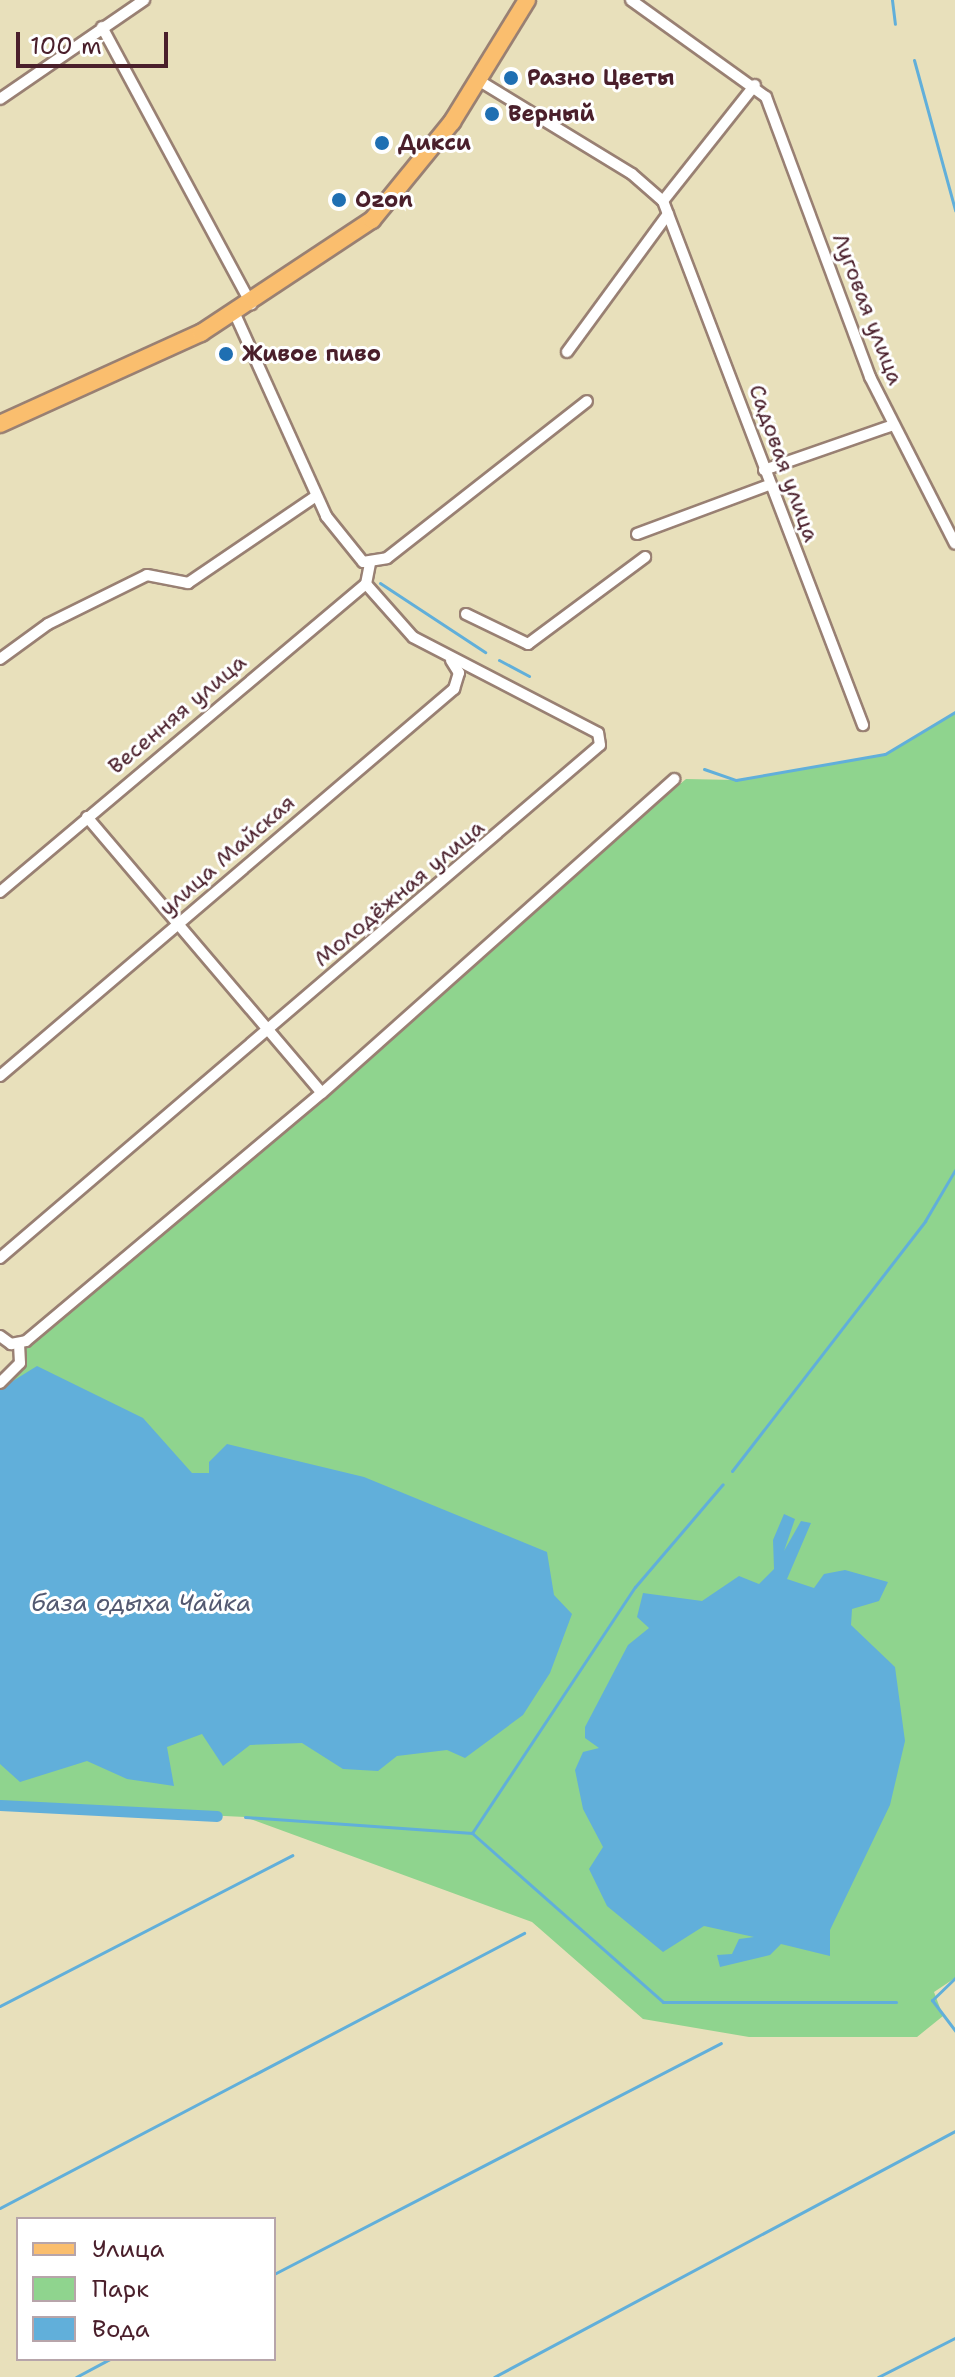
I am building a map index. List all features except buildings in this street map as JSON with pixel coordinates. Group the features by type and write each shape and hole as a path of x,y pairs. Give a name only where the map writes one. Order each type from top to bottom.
{"main road":[{"path":"0,424 252,305 372,220 410,180 478,80 527,0"}],"street":[{"path":"0,99 144,0"},
{"path":"478,80 632,174 663,201 755,85 631,0"},
{"path":"102,27 252,305"},
{"name":"Луговая улица","path":"755,85 766,97 893,425 955,544"},
{"name":"Садовая улица","path":"663,201 863,725"},
{"path":"567,352 668,214"},
{"path":"235,314 316,496 370,563 366,584"},
{"path":"370,563 387,558 587,401"},
{"path":"764,470 893,425"},
{"path":"637,534 769,485"},
{"path":"0,659 48,624 144,576 188,583 316,496"},
{"path":"466,614 528,644 645,557"},
{"name":"Молодёжная улица","path":"0,1258 600,745 598,733 449,659 399,625 366,584"},
{"name":"Весенняя улица","path":"0,892 366,584"},
{"name":"улица Майская","path":"0,1076 454,689 459,673 449,659"},
{"path":"19,1344 322,1093 675,779"},
{"path":"87,817 322,1093"},
{"path":"0,1336 19,1344"},
{"path":"0,1383 20,1363 19,1344"}],"green space":[{"path":"955,712 955,1978 934,1992 943,2016 917,2037 749,2037 643,2019 532,1922 245,1817 0,1805 0,1383 17,1368 19,1344 686,779 736,780 885,754"}],"water":[{"name":"база одыха Чайка","path":"37,1366 143,1418 192,1473 209,1473 209,1462 227,1444 364,1477 547,1552 554,1595 572,1614 550,1673 523,1715 465,1758 447,1750 397,1756 378,1771 343,1769 302,1743 250,1745 223,1766 202,1734 167,1747 174,1786 127,1779 87,1761 20,1782 0,1764 0,1389"},
{"path":"784,1514 795,1519 784,1551 801,1521 811,1523 787,1579 814,1588 824,1574 845,1570 888,1582 879,1601 852,1609 851,1625 895,1667 905,1741 890,1805 830,1930 830,1956 781,1944 770,1955 720,1967 717,1955 732,1954 739,1939 754,1937 704,1926 663,1952 607,1906 589,1869 603,1847 583,1809 575,1770 583,1752 599,1748 585,1738 585,1727 628,1645 649,1628 637,1617 643,1593 702,1601 739,1576 759,1584 774,1569 773,1540"}],"waterway":[{"path":"892,0 895,24"},
{"path":"914,60 955,210"},
{"path":"380,583 485,652"},
{"path":"499,660 529,676"},
{"path":"704,769 736,780 885,754 955,712"},
{"path":"732,1471 925,1221 955,1170"},
{"path":"472,1833 635,1587 723,1484"},
{"path":"0,1805 217,1816"},
{"path":"245,1817 472,1833 663,2002 896,2002"},
{"path":"0,2006 292,1855"},
{"path":"0,2208 524,1933"},
{"path":"955,1978 932,2000 955,2031"},
{"path":"276,2273 721,2043"},
{"path":"494,2377 955,2131"},
{"path":"878,2377 955,2338"},
{"path":"76,2377 106,2361"}],"place":[{"name":"Разно Цветы","path":"511,78"},
{"name":"Верный","path":"492,114"},
{"name":"Дикси","path":"382,143"},
{"name":"Ozon","path":"339,200"},
{"name":"Живое пиво","path":"226,354"}]}
